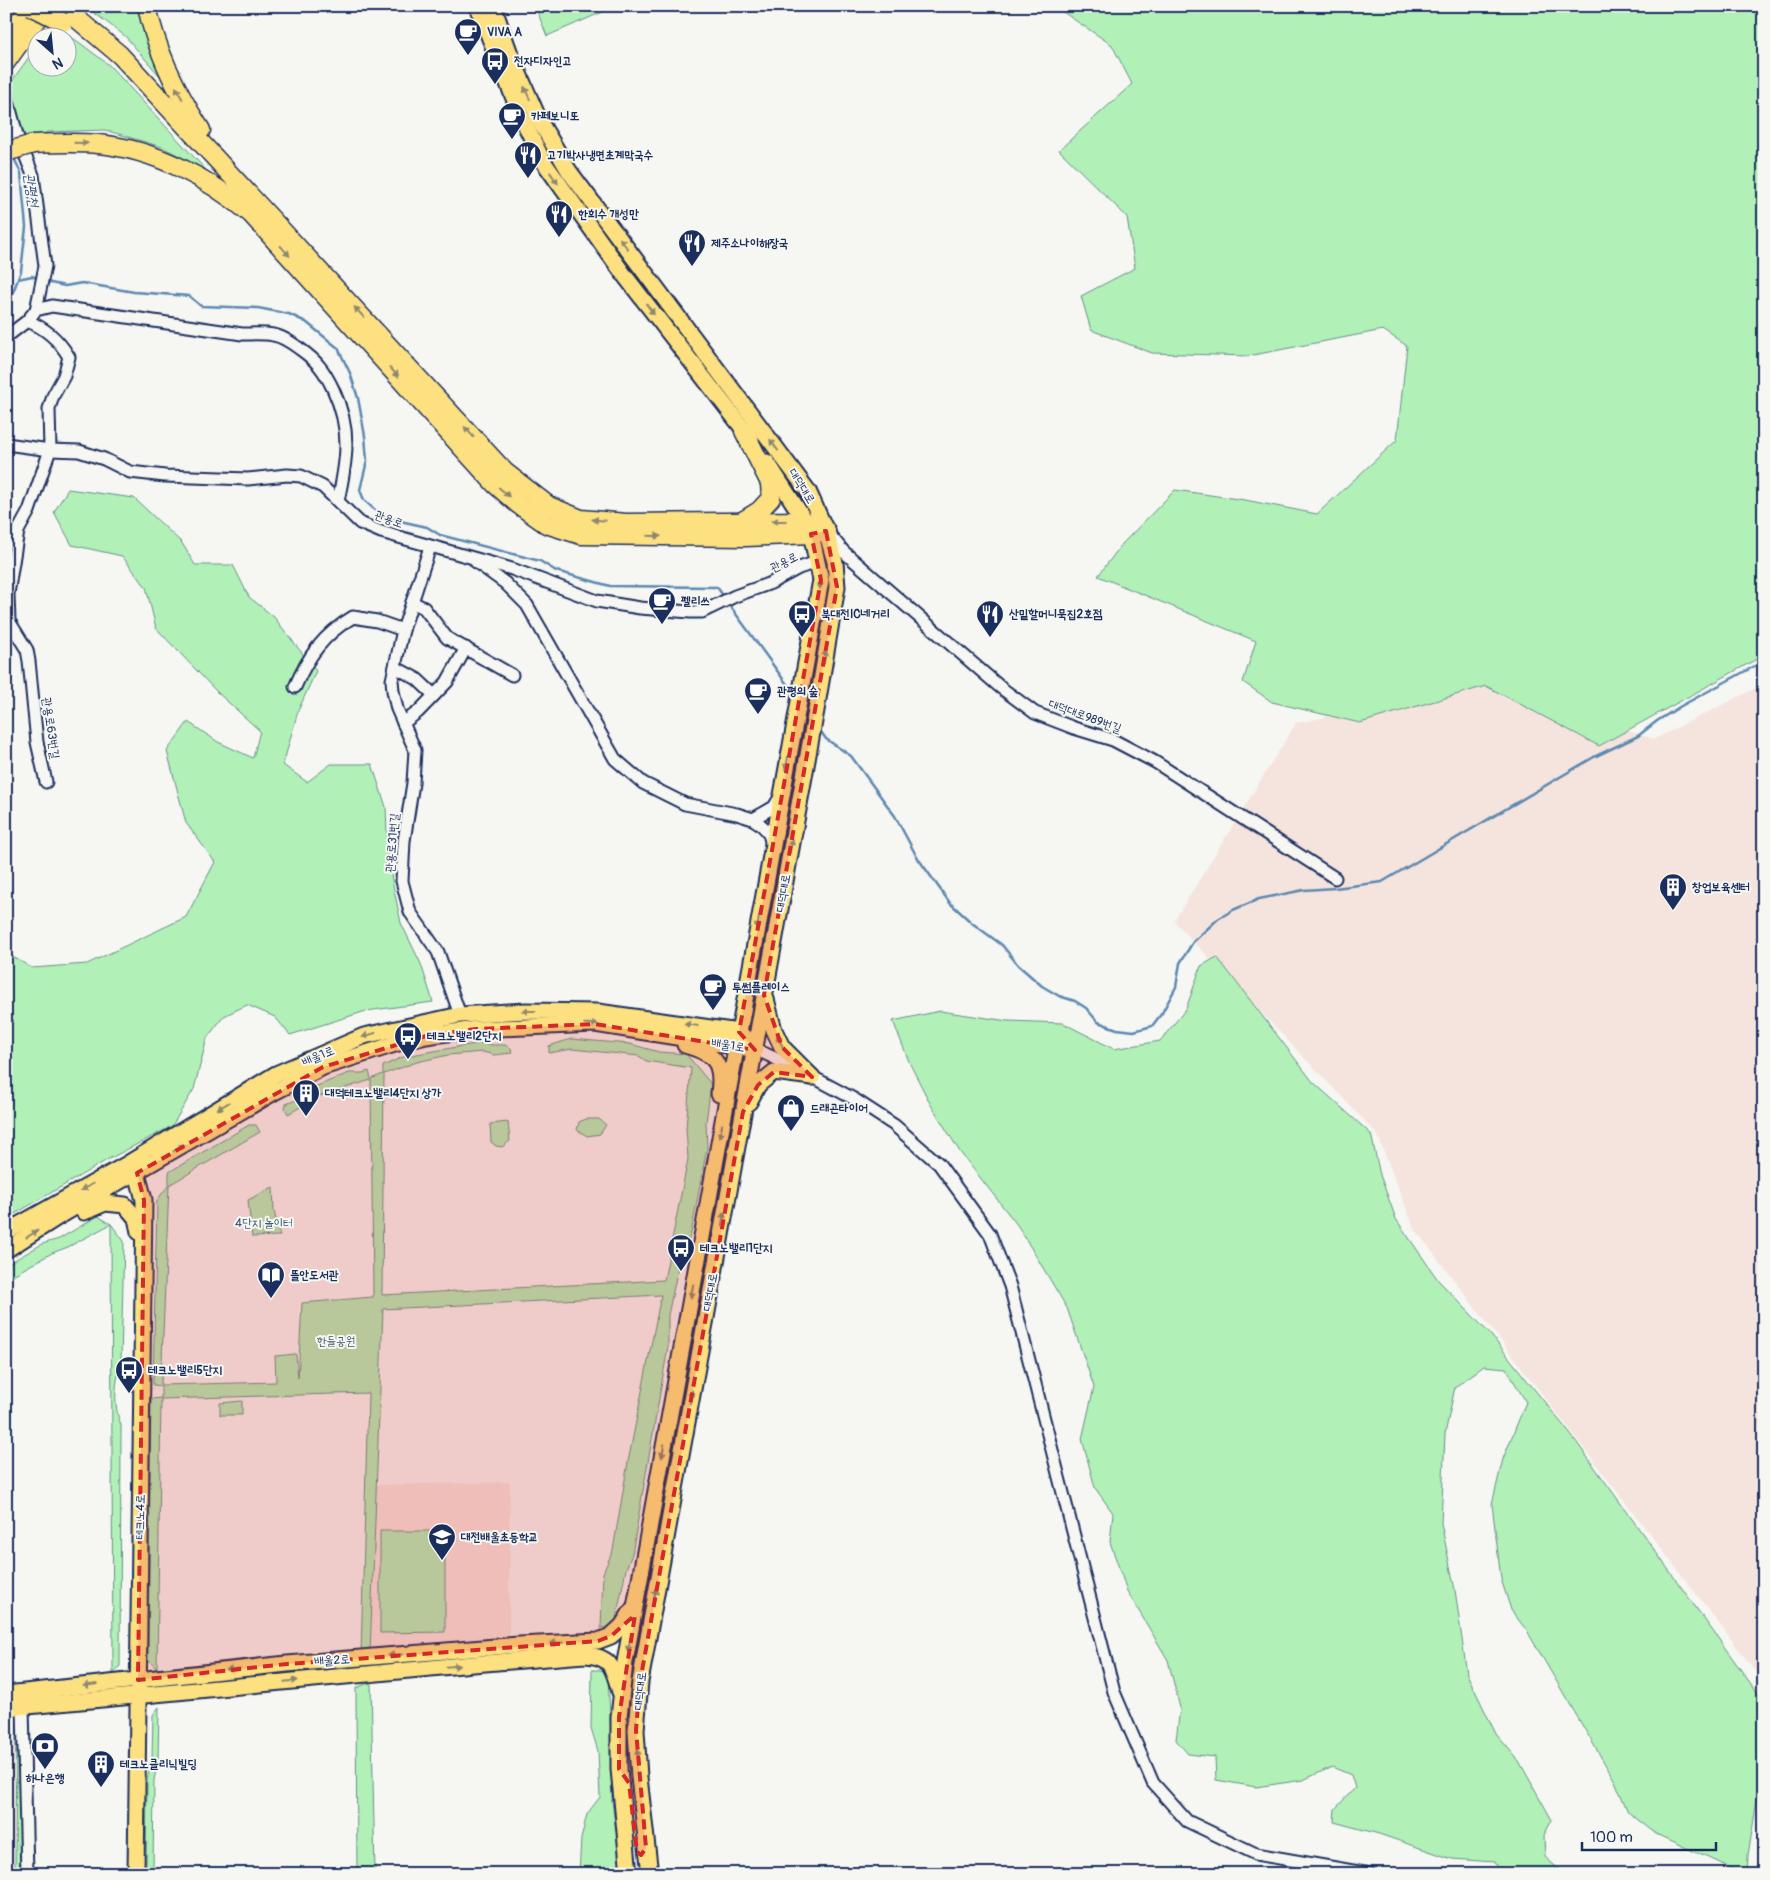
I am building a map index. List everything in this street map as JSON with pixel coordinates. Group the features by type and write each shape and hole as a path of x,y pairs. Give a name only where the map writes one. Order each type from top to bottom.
{"highway":[{"path":"6,24 19,6"},
{"path":"9,52 30,6 63,13 120,55 506,472 549,506 582,519 626,523 741,522 814,529"},
{"path":"9,52 46,6"},
{"path":"147,6 158,46 177,91 208,142 234,178"},
{"path":"63,13 112,61 495,484 519,506 546,524 581,535 746,537 814,529"},
{"path":"6,152 33,144 99,144 140,152 181,168 199,178 232,198 252,215"},
{"path":"741,522 759,511 770,498 770,483 744,432"}],"main road":[{"name":"대덕대로","path":"477,6 521,116 543,161 602,246 755,444 835,562 837,587 817,705 640,1682 636,1730 639,1777 650,1874"},
{"name":"대덕대로","path":"493,6 509,52 540,122 568,171 808,491 821,580 662,1451 638,1599 625,1662 619,1716 619,1769 629,1874"},
{"path":"764,994 774,1030 782,1048 812,1077"},
{"name":"배울1로","path":"6,1250 276,1074 364,1036 460,1015 525,1011 598,1012 737,1039 755,1049"},
{"name":"배울1로","path":"6,1232 133,1168 324,1067 398,1043 426,1036 476,1028 596,1024 668,1035 737,1039"},
{"path":"668,1035 673,1042 701,1050 717,1061 721,1079 719,1095 724,1110"},
{"path":"743,1112 758,1085 774,1072 812,1077"},
{"name":"테크노4로","path":"133,1168 144,1200 136,1874"},
{"path":"58,1217 78,1214 105,1203 126,1205 136,1218 138,1232 144,1241"},
{"path":"682,1347 688,1344 693,1347 692,1365 695,1374"},
{"name":"배울2로","path":"6,1694 296,1663 519,1645 598,1641 611,1636 622,1626 638,1599"},
{"name":"배울2로","path":"6,1708 584,1655 598,1656 611,1665 621,1696"},
{"path":"619,1769 629,1783 637,1852 641,1855 646,1848"}],"street":[{"path":"6,94 17,135 33,174 45,266 37,306 28,321 6,337"},
{"path":"37,306 52,306 242,334 274,335 290,342 312,357 325,372 344,416 347,434 345,472 338,502"},
{"path":"28,321 60,342 68,358 64,376 53,396 49,409 50,450"},
{"name":"관용로","path":"6,444 50,450 80,451 104,459 130,472 165,476 248,479 288,474 302,476 323,487 360,523 382,532 512,569 597,601 640,608 702,612 734,596 771,584 800,568 817,562"},
{"name":"관용로63번길","path":"46,782 37,742 29,661 26,650 10,621 8,594 18,531 29,511 50,450"},
{"name":"대덕대로989번길","path":"814,529 844,552 1000,688 1035,713 1113,740 1155,762 1335,878"},
{"name":"관용로31번길","path":"430,547 403,630 392,680 393,691 403,723 415,750 404,841 402,881 410,912 438,952 460,1015"},
{"path":"461,554 484,567 504,582 527,605 615,759 643,783 685,804 753,819 765,827 771,839 770,856"},
{"path":"504,582 512,569"},
{"path":"412,602 424,608 447,638 512,675"},
{"path":"295,687 303,667 324,638 353,617 377,621 403,630"},
{"path":"403,723 418,712 447,682 466,648"},
{"path":"395,667 417,680 434,695"},
{"path":"753,819 774,807 782,793"},
{"path":"755,1049 854,1099 894,1125 939,1164 990,1234 1010,1286 1114,1692 1153,1783 1187,1821 1256,1854 1370,1874"},
{"path":"24,1706 27,1874"}],"highlighted area":[{"path":"826,531 837,587 764,995 782,1047 812,1077 774,1072 758,1085 743,1112 640,1682 636,1730 646,1848 641,1855 637,1852 629,1783 619,1769 619,1717 635,1615 611,1636 598,1641 287,1664 138,1680 144,1200 137,1173 323,1067 426,1036 476,1029 595,1024 755,1050 739,1032 821,580 811,534"}],"shaded area":[{"path":"1764,684 1764,1682 1414,1228 1377,1134 1174,921 1296,723 1486,686 1654,739"},
{"name":"대전배울초등학교","path":"510,1482 509,1638 370,1653 376,1485"},
{"path":"6,1712 10,1712 16,1718 15,1874 6,1874"}],"green space":[{"path":"85,6 143,6 166,83 125,36"},
{"path":"535,6 603,6 605,11 547,36"},
{"path":"1054,6 1764,6 1764,655 1599,746 1486,686 1360,723 1272,702 1243,682 1256,641 1098,576 1122,544 1175,490 1245,500 1317,514 1397,440 1407,346 1383,330 1248,356 1152,353 1091,330 1081,296 1135,268 1127,217 1059,150 1132,84 1112,45"},
{"path":"52,24 58,28 49,28"},
{"path":"78,42 109,65 206,170 162,147 105,130 49,132 6,145 6,89 28,58 28,78 78,78"},
{"path":"68,489 134,498 182,543 195,565 233,565 249,597 274,617 316,671 298,711 283,765 307,782 331,764 372,764 386,807 388,861 401,923 421,964 433,1002 366,1011 290,1035 275,1017 247,1005 224,1016 207,1038 194,1089 172,1126 107,1160 6,1219 6,953 32,968 87,964 186,917 215,862 186,823 167,751 188,722 218,742 253,758 260,731 218,693 156,628 146,587 122,556 72,545 54,512"},
{"path":"1217,957 1313,1082 1371,1134 1380,1175 1396,1219 1438,1280 1490,1334 1575,1440 1764,1702 1764,1759 1748,1855 1747,1874 1743,1874 1656,1834 1628,1812 1615,1781 1527,1631 1511,1610 1501,1579 1492,1504 1503,1459 1526,1402 1506,1368 1484,1366 1455,1387 1445,1434 1441,1523 1455,1590 1467,1674 1496,1734 1519,1761 1552,1820 1544,1835 1545,1857 1564,1874 1500,1874 1494,1862 1452,1859 1379,1834 1334,1822 1335,1809 1355,1788 1351,1775 1332,1767 1303,1780 1256,1787 1216,1780 1215,1757 1188,1754 1176,1740 1180,1708 1168,1660 1127,1591 1110,1542 1113,1513 1095,1488 1082,1439 1094,1387 1067,1308 1018,1226 960,1152 931,1105 910,1064 893,1021 940,1011 1008,1021 1063,1023 1114,1049 1160,1041 1186,1009 1201,966"},
{"name":"한들공원","path":"571,1039 630,1044 659,1052 686,1054 711,1084 706,1122 707,1148 691,1233 678,1268 668,1315 668,1347 632,1554 626,1569 616,1619 609,1627 601,1628 603,1573 613,1550 628,1462 661,1295 383,1309 370,1653 361,1654 368,1393 161,1399 157,1669 148,1660 151,1399 161,1398 161,1386 153,1385 157,1200 169,1185 161,1385 276,1382 275,1356 296,1354 298,1378 302,1303 373,1297 371,1080 320,1096 288,1114 285,1108 286,1104 301,1098 307,1090 349,1073 369,1071 371,1079 383,1074 383,1066 403,1057 480,1043 505,1045 511,1048 512,1053 494,1055 483,1052 448,1055 417,1062 384,1074 382,1295 664,1280 688,1159 686,1128 691,1068 646,1061 639,1056 572,1049 549,1053 549,1046"},
{"path":"586,1119 599,1119 606,1125 600,1134 587,1136 577,1130 579,1122"},
{"path":"508,1122 510,1141 502,1147 496,1146 491,1142 490,1124"},
{"path":"249,1125 256,1125 260,1132 169,1185 169,1172"},
{"name":"4단지 놀이터","path":"273,1187 274,1211 280,1236 252,1237 248,1200"},
{"path":"98,1216 111,1224 68,1247 52,1253 6,1279 6,1265 42,1244 59,1239"},
{"path":"111,1224 124,1241 121,1362 116,1394 118,1417 121,1425 120,1666 113,1674"},
{"path":"242,1401 242,1415 220,1415 220,1403"},
{"path":"380,1531 445,1531 445,1632 380,1633"},
{"path":"592,1670 603,1670 608,1677 612,1801 622,1874 579,1874 581,1839 587,1814 600,1797 598,1751 591,1728"},
{"path":"371,1682 375,1874 357,1874 356,1688"},
{"path":"159,1707 158,1761 154,1780 153,1874 146,1874 147,1780 152,1759 153,1715"},
{"path":"16,1718 20,1726 20,1874 15,1874"}],"waterway":[{"name":"관평천","path":"6,301 13,292 21,271 26,227 21,173 13,156"},
{"path":"18,279 32,276 39,279"},
{"path":"46,282 65,286 82,283 134,292 189,296 201,306 258,308 289,314 306,322 338,348 350,373 358,398 365,436 367,461 360,490 364,500 387,518 427,527 440,535 540,561 556,571 610,586 717,587 724,597"},
{"path":"728,603 794,694"},
{"path":"819,729 826,739 851,756 895,816 917,857 950,903 972,923 1002,945 1018,965 1042,986 1086,1008 1098,1022 1117,1029 1134,1031 1152,1026 1162,1013 1176,987 1180,963 1193,942 1218,919 1233,910 1259,899 1304,890 1382,882 1594,757 1638,736 1681,706 1764,661"}],"place":[{"name":"VIVA A","path":"468,56"},
{"name":"전자디자인고","path":"495,85"},
{"name":"카페보니또","path":"512,140"},
{"name":"고기박사냉면초계막국수","path":"528,179"},
{"name":"한희수 개성만","path":"559,238"},
{"name":"제주소나이해장국","path":"692,267"},
{"name":"펠리쓰","path":"662,625"},
{"name":"북대전IC네거리","path":"802,638"},
{"name":"산밑할머니묵집2호점","path":"990,638"},
{"name":"관평의 숲","path":"758,715"},
{"name":"창업보육센터","path":"1673,911"},
{"name":"투썸플레이스","path":"713,1011"},
{"name":"테크노밸리2단지","path":"408,1060"},
{"name":"대덕테크노밸리4단지 상가","path":"306,1117"},
{"name":"드래곤타이어","path":"791,1132"},
{"name":"테크노밸리1단지","path":"681,1272"},
{"name":"뜰안도서관","path":"271,1299"},
{"name":"테크노밸리5단지","path":"129,1394"},
{"name":"대전배울초등학교","path":"442,1561"},
{"name":"하나은행","path":"45,1770"},
{"name":"테크노클리닉빌딩","path":"101,1788"}]}
